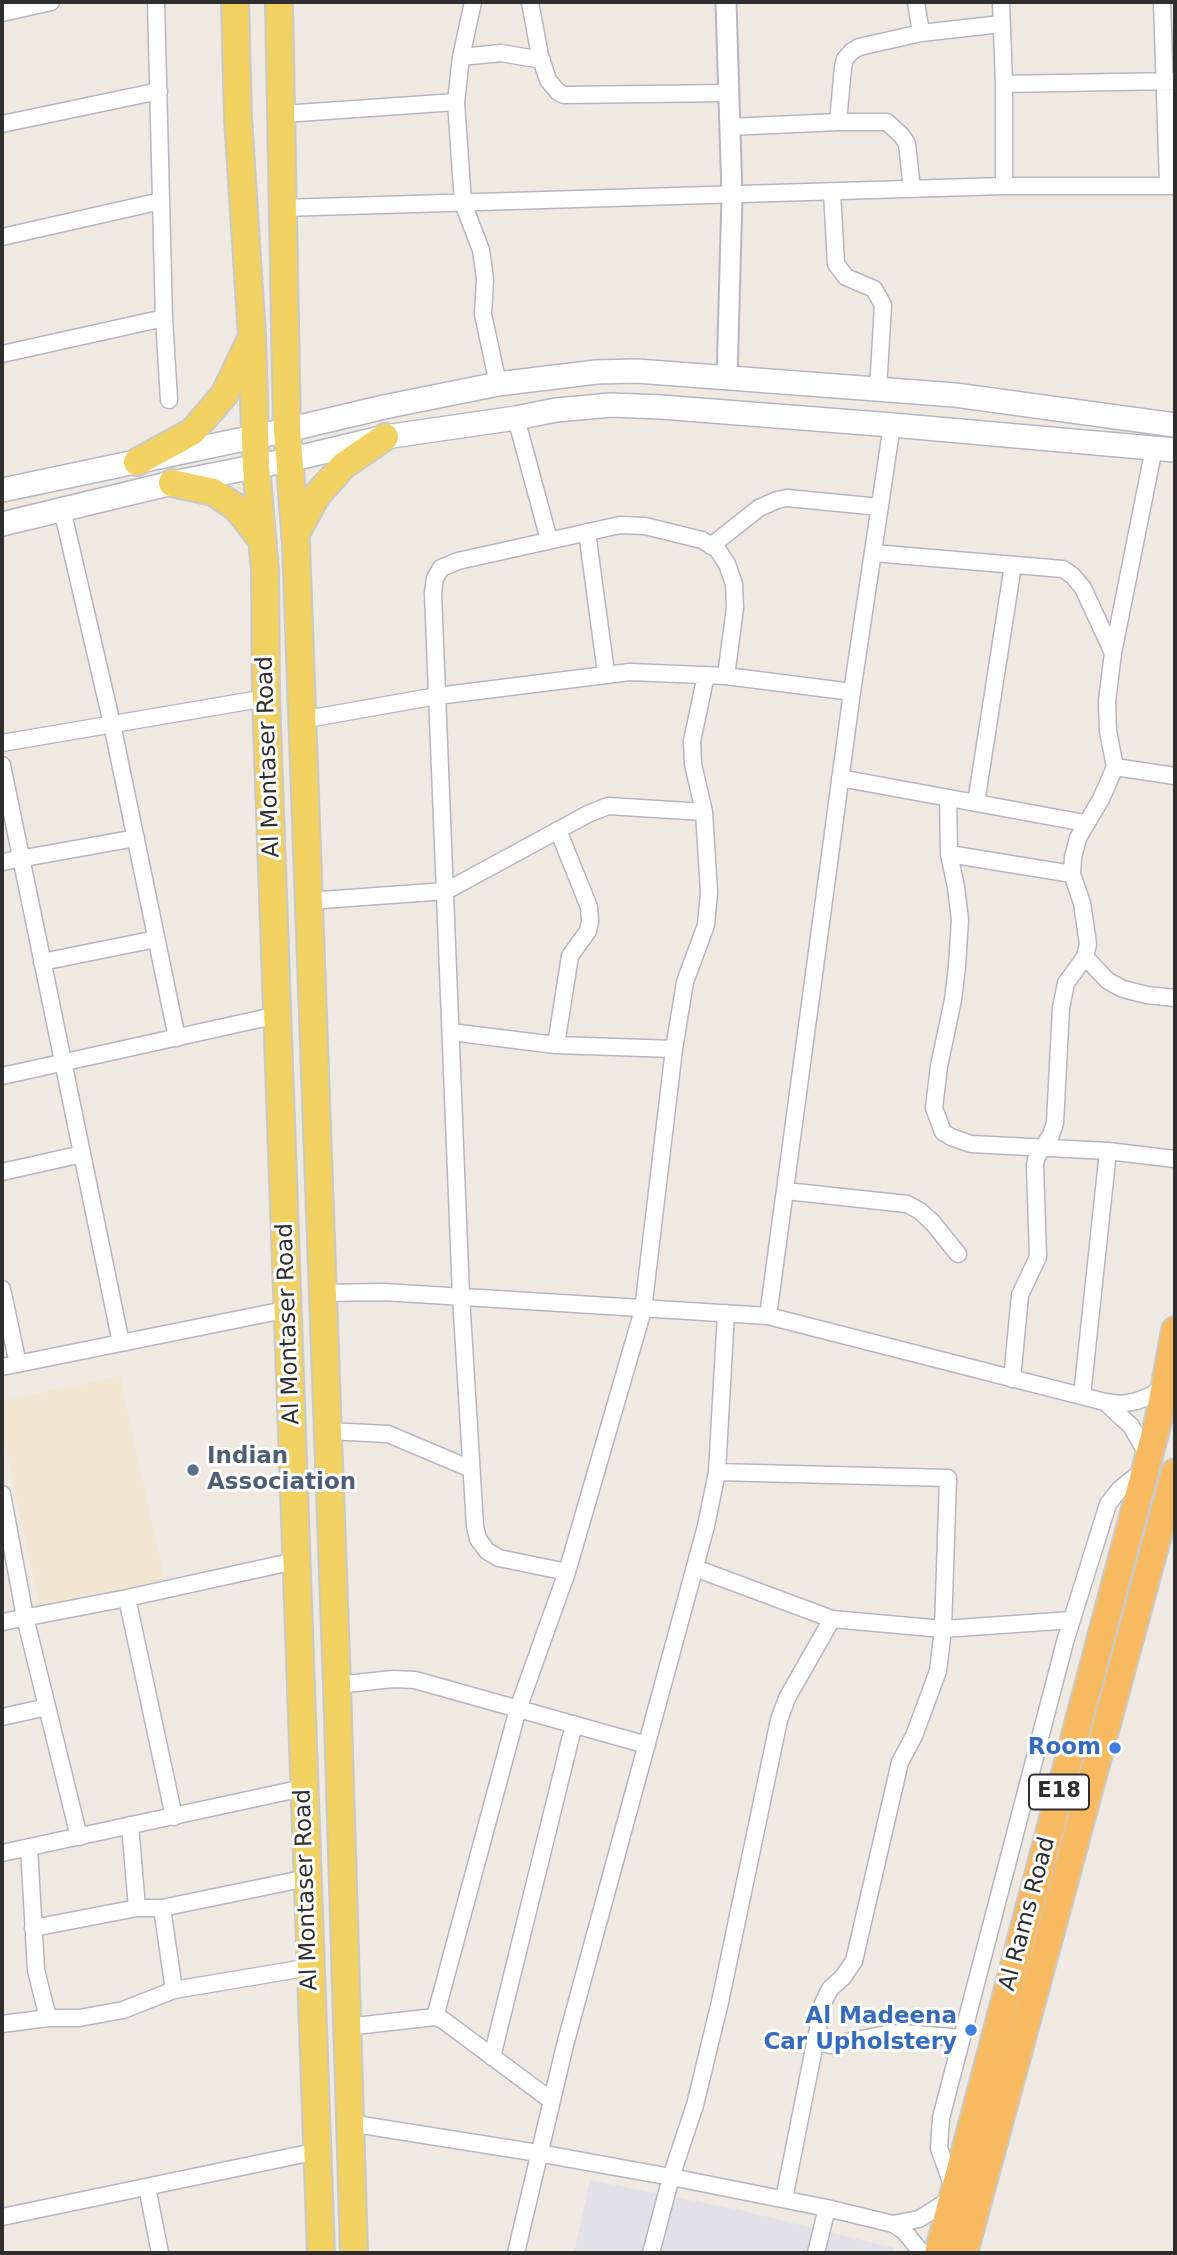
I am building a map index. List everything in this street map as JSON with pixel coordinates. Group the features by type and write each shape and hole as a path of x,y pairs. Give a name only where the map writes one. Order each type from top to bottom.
{"highway":[{"name":"Al Rams Road","path":"938,2253 1159,1418 1175,1330"},
{"name":"Al Rams Road","path":"964,2253 1175,1472"}],"main road":[{"name":"Al Montaser Road","path":"235,2 238,118 265,571 266,698 321,2253"},
{"name":"Al Montaser Road","path":"279,2 287,430 295,535 337,1685 354,2253"},
{"path":"136,462 192,432 224,395 252,336"},
{"path":"2,489 498,384 596,372 637,371 980,398 1175,425"},
{"path":"892,425 907,419 968,425 978,417 980,398"},
{"path":"2,524 172,482 289,460 385,437 556,410 611,405 892,425 1165,449"},
{"path":"295,535 317,495 342,466 385,437"},
{"path":"172,482 213,492 237,508 261,538"}],"street":[{"path":"2,13 51,2"},
{"path":"156,2 164,318 169,400"},
{"path":"473,2 461,57 456,102 463,204 481,250 485,279 483,314 498,384"},
{"path":"530,2 548,80 564,95 728,93"},
{"path":"726,2 732,196 727,379"},
{"path":"916,2 921,33"},
{"path":"1001,2 1004,186"},
{"path":"282,208 1004,186 1172,186 1170,81 1162,2"},
{"path":"838,121 843,67 845,59 852,51 859,47 921,33 1002,24"},
{"path":"461,57 501,53 542,60"},
{"path":"1004,84 1170,81"},
{"path":"2,124 159,91"},
{"path":"282,114 456,102"},
{"path":"729,127 838,121 887,122 907,144 912,189"},
{"path":"832,192 836,264 846,277 874,289 883,305 878,390"},
{"path":"2,237 161,201"},
{"path":"2,354 164,318"},
{"path":"516,418 549,540"},
{"path":"768,1316 840,778 892,425"},
{"path":"1012,1379 1020,1295 1038,1257 1035,1176 1037,1156 1051,1135 1055,1123 1061,1008 1066,984 1084,957 1088,944 1082,903 1072,874 1073,857 1085,823 1101,799 1115,767 1108,731 1107,701 1113,653 1165,449"},
{"path":"712,546 759,508 777,500 787,498 880,507"},
{"path":"62,509 112,724 177,1038"},
{"path":"567,1572 499,1558 486,1551 478,1539 475,1526 461,1296 433,593 435,578 441,568 458,561 620,525 645,526 702,540 717,550 727,564 734,583 735,608 726,676"},
{"path":"587,532 606,673"},
{"path":"873,553 1063,569 1083,588 1113,653"},
{"path":"976,803 1013,565"},
{"path":"301,720 437,696 606,673 726,676 852,692"},
{"path":"435,2017 518,1709 567,1572 643,1310 674,1049 685,982 706,925 709,892 704,812 692,764 692,741 706,675"},
{"path":"2,743 266,698"},
{"path":"2,765 121,1343"},
{"path":"1115,767 1175,776"},
{"path":"840,778 1085,823"},
{"path":"948,798 949,854 960,920 953,1000 939,1066 934,1108 943,1132 971,1144 1043,1147 1175,1159"},
{"path":"308,901 446,891 608,806 704,812"},
{"path":"556,1045 570,956 588,931 590,921 589,908 558,830"},
{"path":"2,862 136,838"},
{"path":"949,854 1072,874"},
{"path":"42,962 156,939"},
{"path":"1084,957 1108,981 1123,989 1175,998"},
{"path":"2,1076 278,1015"},
{"path":"451,1032 556,1045 674,1049"},
{"path":"1082,1396 1108,1152"},
{"path":"2,1172 82,1154"},
{"path":"786,1191 907,1204 933,1223 958,1254"},
{"path":"2,1289 10,1365 289,1309"},
{"path":"322,1293 384,1292 768,1316 1105,1402 1121,1404 1137,1401 1153,1395 1165,1384"},
{"path":"516,2253 538,2153 695,1567 717,1472 726,1313"},
{"path":"893,2224 919,2219 955,2193 942,2158 939,2128 962,2038 1072,1620 1108,1504 1147,1463 1141,1441 1131,1426 1105,1402"},
{"path":"327,1431 388,1434 471,1469"},
{"path":"717,1472 948,1478 943,1629 938,1671 914,1736 900,1762 854,1961 823,2003 784,2199"},
{"path":"2,1494 25,1617 79,1837"},
{"path":"2,1622 295,1561"},
{"path":"695,1567 832,1619 943,1629 1072,1620"},
{"path":"127,1598 174,1817"},
{"path":"651,2253 671,2177 695,2105 720,2002 779,1720 787,1698 832,1619"},
{"path":"337,1685 393,1679 415,1680 647,1745"},
{"path":"2,1717 47,1707"},
{"path":"492,2057 574,1724"},
{"path":"2,1853 303,1788"},
{"path":"130,1825 137,1909"},
{"path":"29,1847 36,1970 48,2018"},
{"path":"33,1928 137,1909 162,1908 307,1878"},
{"path":"162,1908 174,1990"},
{"path":"2,2024 48,2018 79,2018 123,2010 174,1990 311,1967"},
{"path":"346,2027 435,2017 443,2020 552,2101"},
{"path":"816,2041 831,2045 903,2033 962,2038"},
{"path":"349,2123 538,2153 827,2208 893,2224 904,2231 922,2253"},
{"path":"2,2217 318,2151"},
{"path":"147,2187 160,2253"},
{"path":"816,2253 827,2208"}],"shaded area":[{"path":"120,1376 165,1582 39,1605 2,1430 2,1401"},
{"path":"590,2180 740,2210 894,2248 893,2253 574,2253"}],"place":[{"name":"Indian Association","path":"193,1470"},
{"name":"Room","path":"1115,1748"},
{"name":"Al Madeena Car Upholstery","path":"971,2030"}]}
